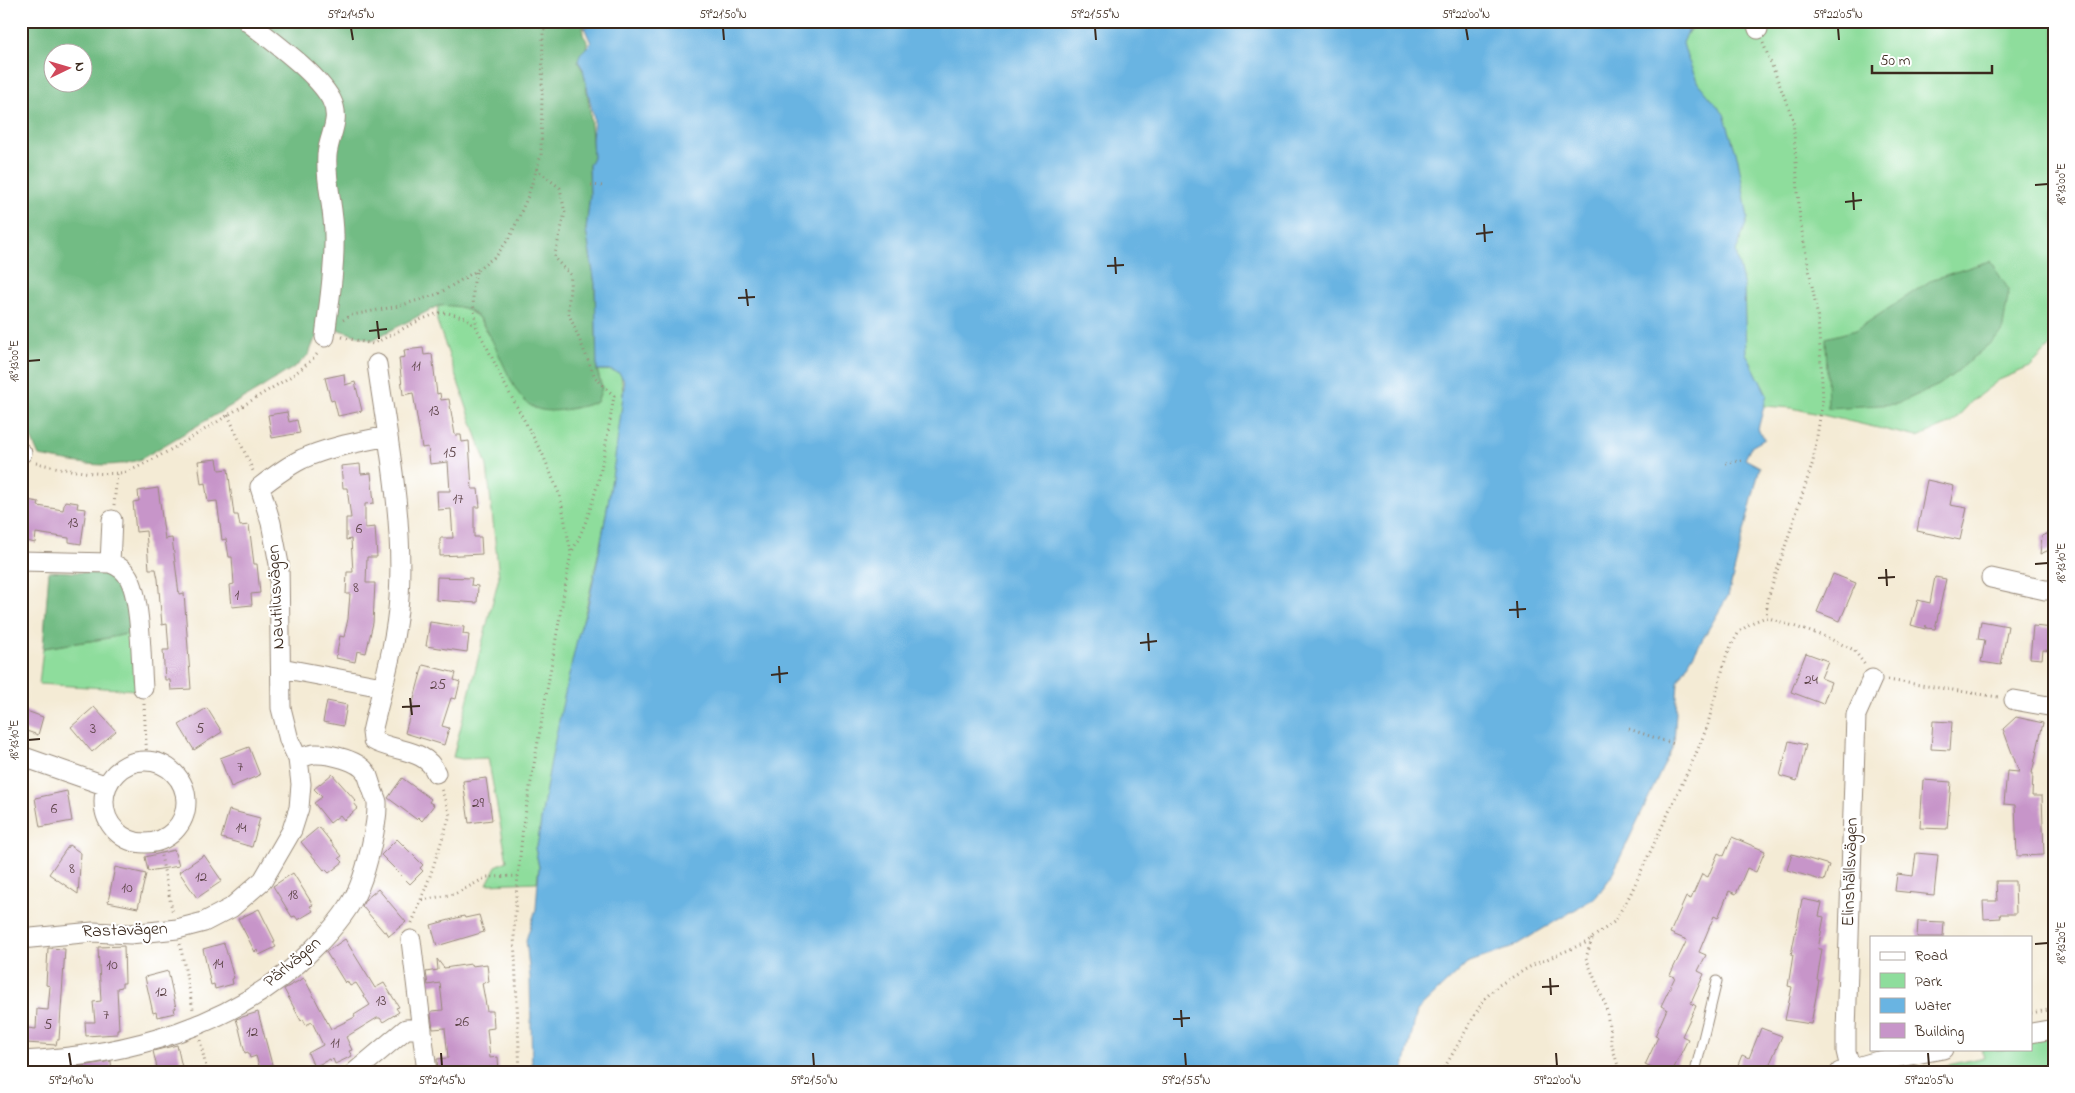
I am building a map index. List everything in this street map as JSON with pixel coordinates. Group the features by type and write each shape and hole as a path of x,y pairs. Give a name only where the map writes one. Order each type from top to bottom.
{"street":[{"path":"247,21 290,56 324,89 332,101 335,112 335,129 327,153 334,233 325,337"},
{"path":"377,364 398,505 399,598 393,648 372,732 373,740 425,758 432,764 436,773"},
{"path":"260,487 303,458 339,447 388,436"},
{"name":"Nautilusvägen","path":"260,487 271,523 279,564 282,708 289,740 298,759"},
{"path":"110,563 112,520"},
{"path":"21,561 110,563 120,567 130,580 136,607 143,688"},
{"path":"1991,578 2045,590 2054,590"},
{"name":"Nautilusvägen","path":"281,668 382,687"},
{"name":"Elinshällsvägen","path":"1845,1070 1856,715 1872,678"},
{"path":"2014,700 2054,707"},
{"name":"Pärlvägen","path":"21,1061 94,1054 141,1043 196,1026 241,1004 276,981 313,949 338,922 359,888 372,844 377,802 366,772 349,759 315,754 298,759"},
{"path":"21,756 107,786"},
{"name":"Rastavägen","path":"21,939 93,932 130,934 177,929 204,922 232,908 262,880 292,830 299,808 301,784 298,759"},
{"path":"147,760 161,764 174,772 181,782 186,798 185,812 179,825 169,835 158,841 148,843 136,842 125,838 108,820 104,806 107,786 123,767 147,760"},
{"path":"411,940 427,1072"},
{"path":"355,1072 406,1030 422,1028"},
{"path":"2032,1033 2054,1029"},
{"path":"1845,1070 1878,1061 1938,1050"}],"lane":[{"path":"1695,1072 1717,981"}],"path":[{"path":"22,453 34,462 56,467 118,474 128,472 228,415 311,361 320,351 325,337 344,319 352,315 399,306 438,294 476,271 496,255 511,236 528,196 540,155 543,32 549,21"},
{"path":"1757,25 1792,119 1800,221 1818,318 1823,398 1813,462 1768,598 1766,617"},
{"path":"520,1072 514,934 518,876 528,798 571,553 584,530 596,490 614,396 595,377 568,312 571,275 554,258 566,214 560,188 536,169"},
{"path":"591,185 603,186"},
{"path":"476,271 472,285 472,302 477,329 543,455 560,496 571,553"},
{"path":"325,337 334,336 373,344 438,313 448,313 466,318 477,329"},
{"path":"228,415 260,487"},
{"path":"1726,463 1744,460"},
{"path":"112,520 118,474"},
{"path":"1442,1072 1484,999 1499,985 1532,965 1564,953 1592,938 1614,922 1630,895 1696,756 1707,726 1726,657 1732,644 1739,632 1752,623 1766,617 1826,637 1854,650 1864,662 1872,678 2014,700"},
{"path":"143,688 147,760"},
{"path":"1629,729 1674,744"},
{"path":"411,940 412,924 422,900 450,815 436,773"},
{"path":"158,841 173,914"},
{"path":"422,900 455,894 487,877 518,876"},
{"path":"1592,938 1586,958 1606,1006 1612,1046 1620,1072"},
{"path":"184,963 191,996"},
{"path":"2032,1013 2054,1009"},
{"path":"201,1044 207,1072"}],"green space":[{"path":"21,21 584,21 583,32 587,45 578,62 584,72 592,139 593,157 589,165 590,195 586,230 595,284 597,370 602,388 597,402 556,411 540,410 533,407 522,398 517,390 478,317 470,310 460,307 438,306 372,340 339,330 321,334 314,341 309,354 299,364 141,459 129,463 90,464 39,456 31,438 21,436"},
{"path":"1698,21 2054,21 2054,342 2030,367 1999,380 1972,401 1952,423 1917,437 1792,408 1320,374 1680,41"},
{"path":"1990,261 2009,290 2002,333 1939,385 1897,404 1828,408 1826,338 1856,330 1933,279"},
{"path":"449,305 464,308 478,317 534,408 557,410 575,408 602,388 597,370 620,371 622,384 623,411 604,526 563,706 538,842 535,848 539,867 537,882 487,884 496,866 507,861 488,758 462,759 453,757 499,577 487,466 437,321 438,306"},
{"path":"49,571 114,574 128,600 131,633 43,648"},
{"path":"131,633 136,690 39,684 43,648"},
{"path":"2049,1037 2052,1045 2054,1044 2054,1072 1917,1072 1984,1057 1981,1050 2032,1050 2032,1041"}],"water":[{"path":"589,21 1669,21 1679,28 1689,29 1683,43 1687,57 1698,83 1724,114 1738,159 1748,218 1736,252 1744,287 1746,353 1767,395 1758,429 1765,439 1751,447 1745,459 1760,467 1728,596 1678,681 1674,744 1611,877 1596,897 1511,948 1467,963 1417,1011 1403,1072 532,1072 530,977 526,940 536,909 539,867 535,848 538,841 561,713 600,547 614,467 624,386 623,379 619,373 609,370 597,370 595,284 586,230 590,195 589,165 593,157 594,120 583,69 578,61 580,54 591,43 584,27 588,26"}],"building":[{"path":"423,348 424,355 432,354 437,394 440,393 441,400 449,399 455,435 461,435 462,442 469,441 472,489 478,489 480,507 474,507 474,537 481,537 482,554 440,556 440,538 453,538 451,509 438,510 437,491 450,491 448,462 430,464 428,447 422,448 413,393 403,395 399,358 405,357 404,350"},
{"path":"344,374 345,385 355,382 362,411 338,416 334,400 331,401 325,378"},
{"path":"287,412 289,422 297,420 300,433 272,438 268,415"},
{"path":"217,459 219,470 228,469 234,515 238,515 240,526 249,525 254,564 257,564 260,593 251,594 252,605 232,607 230,585 234,584 232,557 229,557 226,539 222,540 217,501 208,502 205,483 201,484 198,461"},
{"path":"360,464 361,474 371,473 374,503 365,504 365,528 375,527 377,557 367,557 366,583 375,583 373,623 366,653 357,651 355,662 336,658 340,636 344,637 348,619 350,594 346,594 347,572 353,572 351,539 346,540 346,518 351,518 347,488 343,488 341,466"},
{"path":"1927,480 1954,486 1950,505 1967,508 1960,540 1917,531"},
{"path":"158,488 165,539 172,538 179,594 184,593 191,689 171,690 170,680 165,680 163,650 169,650 167,624 162,625 156,569 149,569 146,531 136,532 133,502 139,501 138,491"},
{"path":"21,499 39,502 38,506 63,510 65,501 78,503 77,508 86,509 81,544 69,542 69,538 36,533 35,543 23,540"},
{"path":"2054,531 2054,548 2040,554 2042,536"},
{"path":"1833,574 1856,583 1840,621 1817,612"},
{"path":"437,577 472,578 471,585 478,586 477,603 436,600"},
{"path":"1935,577 1946,579 1935,629 1926,628 1926,625 1925,629 1911,625 1918,600 1930,603"},
{"path":"1981,621 2008,626 2001,665 1981,662 1985,640 1978,639"},
{"path":"430,622 464,627 463,634 469,635 467,652 426,646"},
{"path":"2033,626 2054,628 2054,651 2043,650 2042,659 2030,658"},
{"path":"1806,653 1828,661 1821,678 1831,682 1823,704 1791,692"},
{"path":"423,665 456,673 454,680 460,682 456,699 451,698 442,726 449,728 444,745 405,733"},
{"path":"327,701 347,705 343,726 323,722"},
{"path":"94,707 116,731 92,752 71,727"},
{"path":"207,708 222,732 194,750 179,725"},
{"path":"21,709 43,717 38,735 21,729"},
{"path":"2016,717 2043,723 2032,773 2032,796 2042,796 2044,855 2017,856 2015,805 2004,804 2007,771 2019,772 2003,729"},
{"path":"1933,721 1952,722 1950,750 1931,749"},
{"path":"1789,741 1806,745 1797,781 1780,776"},
{"path":"249,747 260,775 231,787 220,758"},
{"path":"332,774 356,801 354,803 358,808 344,820 340,815 330,823 314,803 322,797 314,789"},
{"path":"402,778 431,799 429,802 434,805 422,821 418,817 416,819 388,798"},
{"path":"486,778 492,820 469,823 463,781"},
{"path":"1923,780 1951,782 1947,829 1920,828"},
{"path":"67,791 72,821 40,827 35,798"},
{"path":"229,810 260,818 252,847 221,838"},
{"path":"319,827 342,856 339,858 343,862 329,873 324,870 301,842"},
{"path":"1732,837 1765,851 1756,872 1747,868 1736,894 1729,891 1718,918 1714,916 1699,952 1706,955 1698,971 1704,974 1691,1003 1696,1006 1682,1036 1688,1039 1672,1072 1660,1072 1645,1065 1658,1037 1655,1036 1667,1009 1661,1006 1675,977 1670,975 1687,940 1670,933 1686,897 1691,899 1702,874 1708,877 1718,853 1724,856"},
{"path":"397,839 423,865 420,868 423,871 410,884 381,855"},
{"path":"69,845 81,853 78,894 49,874"},
{"path":"174,850 179,866 148,871 145,857"},
{"path":"1916,853 1938,855 1934,895 1895,891 1897,874 1913,876"},
{"path":"1792,854 1829,865 1824,881 1787,870"},
{"path":"204,855 222,881 197,898 179,872"},
{"path":"115,867 146,874 138,908 108,902"},
{"path":"293,873 313,905 310,906 313,911 298,920 295,916 292,917 273,886"},
{"path":"1996,881 2015,881 2016,914 2000,914 2001,918 1984,919 1983,901 1997,901"},
{"path":"378,889 406,922 389,936 362,906 365,900"},
{"path":"1802,899 1822,903 1819,916 1824,917 1818,949 1822,949 1817,980 1819,980 1811,1024 1785,1020 1792,987 1788,986 1793,955 1791,955"},
{"path":"259,909 275,941 273,942 276,947 259,955 257,950 255,952 238,919"},
{"path":"479,915 484,932 437,946 431,925 464,916 465,918"},
{"path":"1918,921 1944,922 1943,936 1917,936"},
{"path":"345,939 375,988 384,983 399,1007 396,1008 399,1012 383,1022 380,1018 377,1018 346,1037 352,1050 349,1051 352,1056 335,1064 333,1059 331,1061 330,1059 314,1067 308,1053 323,1045 312,1022 306,1025 303,1019 301,1021 284,989 304,978 331,1029 355,1017 354,1015 370,1005 356,983 350,986 347,981 345,983 326,952"},
{"path":"224,943 234,978 232,979 233,984 215,989 214,984 211,985 203,949"},
{"path":"124,946 125,983 122,983 122,987 117,988 119,1029 117,1029 117,1034 86,1036 85,1022 95,1022 93,1002 101,1001 98,947"},
{"path":"48,948 65,949 59,1040 57,1040 56,1045 26,1043 27,1028 36,1029 37,1009 48,1010 50,986 46,985"},
{"path":"437,959 444,968 487,964 489,982 482,983 487,1011 493,1011 494,1028 487,1029 490,1058 498,1057 499,1072 438,1072 437,1059 448,1058 445,1028 433,1029 431,1015 432,1011 443,1010 440,983 428,985 426,972 438,970"},
{"path":"168,971 176,1008 174,1008 175,1013 157,1017 156,1012 153,1013 145,977"},
{"path":"258,1012 274,1072 261,1072 256,1056 250,1058 248,1052 245,1053 236,1019"},
{"path":"1761,1028 1782,1036 1768,1068 1761,1065 1759,1072 1735,1072 1742,1055 1749,1058"},
{"path":"177,1045 183,1072 158,1072 153,1051"},
{"path":"111,1061 112,1072 71,1072 71,1068"}]}
